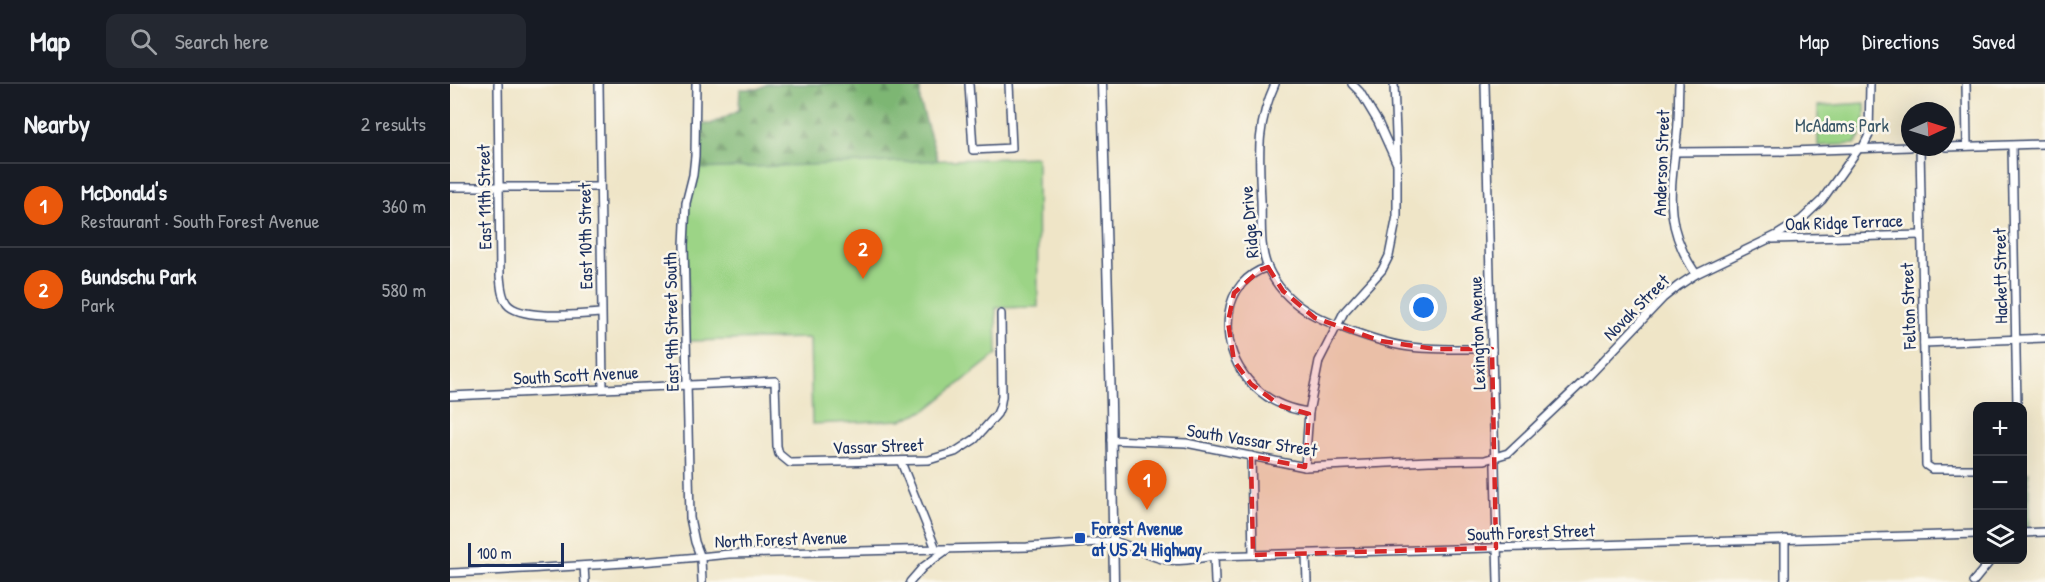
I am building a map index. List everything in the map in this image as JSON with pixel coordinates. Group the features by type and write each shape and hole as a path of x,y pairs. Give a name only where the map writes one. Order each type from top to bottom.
{"main road":[{"path":"1102,84 1114,582"}],"street":[{"name":"East 11th Street","path":"498,84 500,276 506,303 511,307 536,314 601,313"},
{"name":"East 10th Street","path":"599,84 603,388"},
{"name":"East 9th Street South","path":"696,84 695,156 686,203 684,245 690,518 700,558 702,582"},
{"path":"969,84 972,150 1012,148 1009,84"},
{"name":"Ridge Drive","path":"1275,84 1261,124 1261,201 1263,248 1268,267 1283,291 1315,318 1381,341 1408,347 1492,349"},
{"path":"1352,84 1360,92 1378,122 1397,164"},
{"path":"1305,467 1309,412 1319,361 1336,326 1353,300 1382,270 1389,256 1397,216 1394,84"},
{"name":"Lexington Avenue","path":"1485,84 1498,582"},
{"name":"Anderson Street","path":"1679,84 1671,189 1672,217 1676,237 1684,256 1696,274"},
{"path":"1861,148 1869,135 1870,84"},
{"path":"1966,84 1967,147"},
{"path":"1955,147 2045,144"},
{"name":"Hackett Street","path":"2012,146 2017,402"},
{"path":"1675,152 1901,147"},
{"name":"Novak Street","path":"1496,458 1508,453 1576,388 1663,298 1696,274 1768,239 1801,220 1822,200 1861,148"},
{"name":"Felton Street","path":"1920,156 1926,465 1932,469 1973,469"},
{"path":"450,187 599,187"},
{"name":"Oak Ridge Terrace","path":"1768,239 1921,235"},
{"path":"1268,267 1249,277 1234,293 1228,322 1231,351 1242,373 1262,394 1281,406 1309,412"},
{"name":"Vassar Street","path":"782,457 790,464 901,462 929,460 955,452 975,439 997,414 1002,396 1001,315"},
{"path":"1924,343 2045,338"},
{"name":"South Scott Avenue","path":"450,396 775,381 777,447 782,457"},
{"name":"South Vassar Street","path":"1112,440 1186,443 1305,467 1496,458"},
{"path":"1251,456 1253,555"},
{"path":"901,462 936,549"},
{"path":"2027,533 2045,532"},
{"name":"South Forest Street","path":"1113,541 1161,559 1172,560 1214,556 1973,534"},
{"path":"1785,539 1785,582"},
{"name":"North Forest Avenue","path":"450,573 584,566 729,554 1027,547 1113,541"},
{"path":"910,582 923,567 948,549"},
{"path":"1306,554 1307,582"},
{"path":"1214,556 1215,582"},
{"path":"1973,582 1988,564"},
{"path":"584,566 585,582"}],"highlighted area":[{"path":"1268,267 1283,291 1315,318 1381,341 1435,349 1492,349 1496,548 1253,555 1251,456 1305,467 1309,414 1281,406 1251,384 1234,361 1228,322 1234,293 1260,270"}],"green space":[{"path":"767,84 920,84 920,102 938,161 697,169 700,124 711,124 739,110 740,89 758,89"},
{"name":"McAdams Park","path":"1865,103 1864,125 1855,144 1818,146 1818,106"},
{"path":"1037,157 1038,307 996,308 997,354 926,410 901,420 812,424 810,338 689,341 687,250 689,202 697,169"},
{"path":"2027,472 2029,472 2029,529 2027,529"}],"place":[{"name":"Bundschu Park","path":"863,279"},
{"name":"McDonald's","path":"1147,510"},
{"name":"Forest Avenue at US 24 Highway","path":"1080,538"}]}
